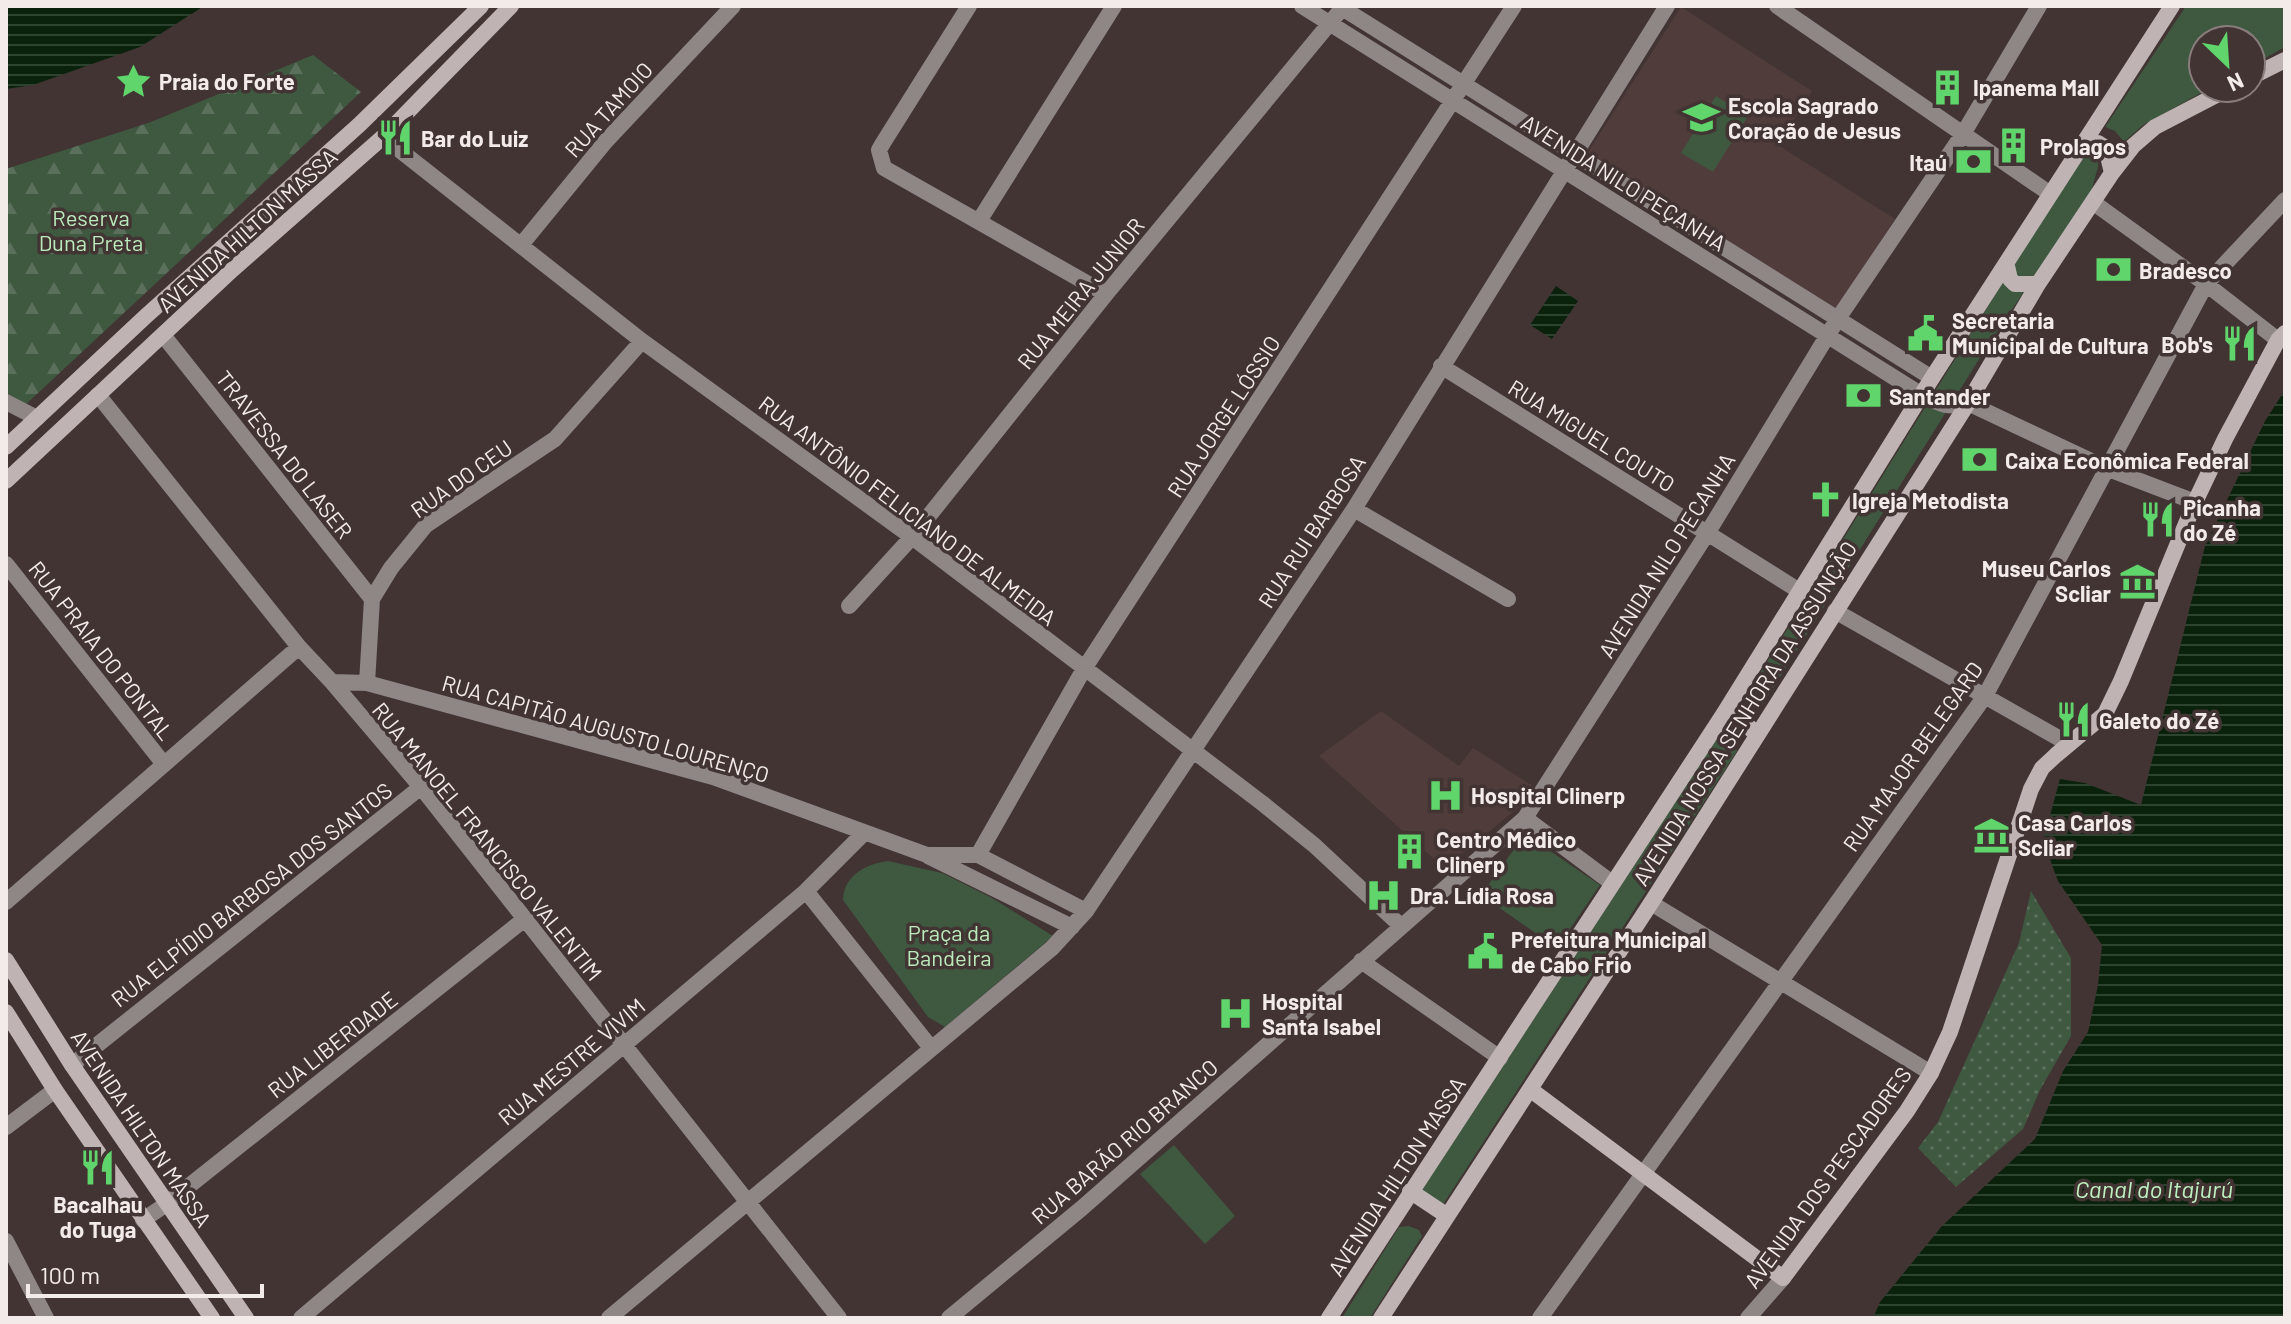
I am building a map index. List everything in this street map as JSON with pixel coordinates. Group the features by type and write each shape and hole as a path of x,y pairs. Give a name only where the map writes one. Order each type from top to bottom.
{"main road":[{"name":"AVENIDA HILTON MASSA","path":"6,447 146,316 359,125 481,6"},
{"name":"AVENIDA HILTON MASSA","path":"6,481 232,270 383,137 511,6"},
{"name":"AVENIDA NOSSA SENHORA DA ASSUNÇÃO","path":"1500,1058 1723,715 1932,378 2007,266 2049,193 2172,6"},
{"path":"2267,69 2285,60"},
{"name":"AVENIDA NOSSA SENHORA DA ASSUNÇÃO","path":"1381,1318 1651,903 1968,403 2038,284 2112,173 2133,146 2155,127 2199,104"},
{"path":"2082,145 2098,143 2106,148 2112,173"},
{"path":"2007,266 2010,279 2015,284 2038,284"},
{"name":"AVENIDA DOS PESCADORES","path":"1783,1278 1907,1111 1931,1073 1950,1032 2031,789 2042,768 2105,714 2195,502 2281,336"},
{"path":"1723,715 1741,719 1756,734"},
{"name":"AVENIDA HILTON MASSA","path":"6,960 165,1205 246,1318"},
{"path":"6,1012 55,1090 212,1318"},
{"name":"AVENIDA HILTON MASSA","path":"1329,1318 1500,1058"},
{"path":"1531,1090 1783,1278"},
{"path":"1410,1191 1446,1215"}],"street":[{"name":"RUA TAMOIO","path":"521,245 606,141 733,6"},
{"path":"969,6 879,150 884,168 1106,294"},
{"path":"979,221 1114,6"},
{"name":"AVENIDA NILO PEÇANHA","path":"1302,6 1922,395 1939,404 1954,407 1968,403 2106,468 2195,502"},
{"name":"RUA JORGE LÓSSIO","path":"978,855 1084,669 1514,6"},
{"path":"1575,155 1667,6"},
{"path":"1777,6 2049,193"},
{"name":"AVENIDA NILO PECANHA","path":"1361,961 1525,818 1708,532 1837,320 1963,134 2039,6"},
{"name":"AVENIDA NILO PEÇANHA","path":"1342,7 1932,378"},
{"name":"RUA MEIRA JUNIOR","path":"849,606 912,537 1106,294 1342,7"},
{"name":"RUA ANTÔNIO FELICIANO DE ALMEIDA","path":"383,137 642,341 912,537 1314,845 1401,926"},
{"name":"RUA RUI BARBOSA","path":"609,1318 1052,948 1086,911 1354,509 1575,155"},
{"name":"RUA MAJOR BELEGARD","path":"1540,1318 1985,696 2206,284 2285,200"},
{"path":"2094,203 2281,336"},
{"name":"TRAVESSA DO LASER","path":"163,335 372,599"},
{"name":"RUA DO CEU","path":"367,683 372,599 391,568 426,525 555,439 642,341"},
{"name":"RUA MIGUEL COUTO","path":"1441,366 1801,592"},
{"name":"RUA MANOEL FRANCISCO VALENTIM","path":"98,395 299,647 421,787 839,1318"},
{"path":"6,402 37,418"},
{"path":"1354,509 1508,599"},
{"name":"RUA PRAIA DO PONTAL","path":"6,564 163,763"},
{"path":"1835,611 2069,744"},
{"path":"6,902 299,647"},
{"name":"RUA CAPITÃO AUGUSTO LOURENÇO","path":"332,682 367,683 713,777 927,855 978,855 1086,911"},
{"name":"RUA ELPÍDIO BARBOSA DOS SANTOS","path":"72,1065 421,787"},
{"path":"1525,818 1612,883"},
{"name":"RUA MESTRE VIVIM","path":"301,1318 806,891 864,833"},
{"path":"927,855 1072,927"},
{"path":"806,891 931,1048"},
{"path":"1651,903 1931,1073"},
{"name":"RUA LIBERDADE","path":"143,1220 526,918"},
{"path":"1361,961 1500,1058"},
{"name":"RUA BARÃO RIO BRANCO","path":"949,1318 1093,1199 1361,961"},
{"path":"6,1127 55,1090"},
{"path":"6,1241 46,1318"},
{"name":"AVENIDA DOS PESCADORES","path":"1748,1318 1783,1278"}],"shaded area":[{"name":"Escola Sagrado Coração de Jesus","path":"1681,7 1812,91 1778,145 1895,219 1837,310 1588,152"},
{"name":"Hospital Clinerp","path":"1381,711 1459,766 1473,748 1533,786 1523,804 1444,868 1319,756"}],"green space":[{"path":"2186,6 2285,6 2285,47 2267,57 2267,24 2187,24 2187,101 2143,125 2124,142 2115,131 2105,127"},
{"name":"Reserva Duna Preta","path":"313,55 361,92 22,408 6,399 6,169 151,122"},
{"path":"1716,96 1748,116 1713,172 1681,153"},
{"path":"2085,150 2098,152 2098,167 2091,192 1988,345 1760,709 1745,697"},
{"path":"1718,737 1731,738 1737,751 1442,1206 1420,1193"},
{"path":"1525,834 1600,885 1557,948 1481,895"},
{"name":"Praça da Bandeira","path":"888,861 942,873 992,898 1053,936 945,1027 928,1017 843,900 852,877 872,865"},
{"path":"2031,891 2071,958 2071,1036 2040,1090 2023,1129 1956,1187 1918,1148 1938,1122 2019,943"},
{"path":"1174,1145 1235,1216 1205,1244 1140,1174"},
{"path":"1409,1226 1419,1230 1422,1236 1370,1318 1342,1318 1399,1227"}],"water":[{"path":"6,6 204,6 140,47 33,85 6,89"},
{"path":"1556,286 1578,301 1552,339 1530,325"},
{"name":"Canal do Itajurú","path":"2285,390 2285,1318 1873,1318 1880,1302 1942,1226 2035,1139 2063,1071 2088,1032 2098,985 2102,945 2058,881 2043,841 2060,779 2085,783 2141,805 2205,546 2265,421"}],"place":[{"name":"Praia do Forte","path":"133,81"},
{"name":"Ipanema Mall","path":"1947,87"},
{"name":"Escola Sagrado Coração de Jesus","path":"1702,118"},
{"name":"Bar do Luiz","path":"395,138"},
{"name":"Prolagos","path":"2014,146"},
{"name":"Itaú","path":"1973,162"},
{"name":"Bradesco","path":"2113,270"},
{"name":"Secretaria Municipal de Cultura","path":"1926,333"},
{"name":"Bob's","path":"2239,344"},
{"name":"Santander","path":"1863,396"},
{"name":"Caixa Econômica Federal","path":"1979,460"},
{"name":"Igreja Metodista","path":"1826,500"},
{"name":"Picanha do Zé","path":"2157,520"},
{"name":"Museu Carlos Scliar","path":"2137,581"},
{"name":"Galeto do Zé","path":"2073,720"},
{"name":"Hospital Clinerp","path":"1445,795"},
{"name":"Casa Carlos Scliar","path":"1992,835"},
{"name":"Centro Médico Clinerp","path":"1410,852"},
{"name":"Dra. Lídia Rosa","path":"1384,895"},
{"name":"Prefeitura Municipal de Cabo Frio","path":"1485,952"},
{"name":"Hospital Santa Isabel","path":"1236,1014"},
{"name":"Bacalhau do Tuga","path":"98,1168"}]}
